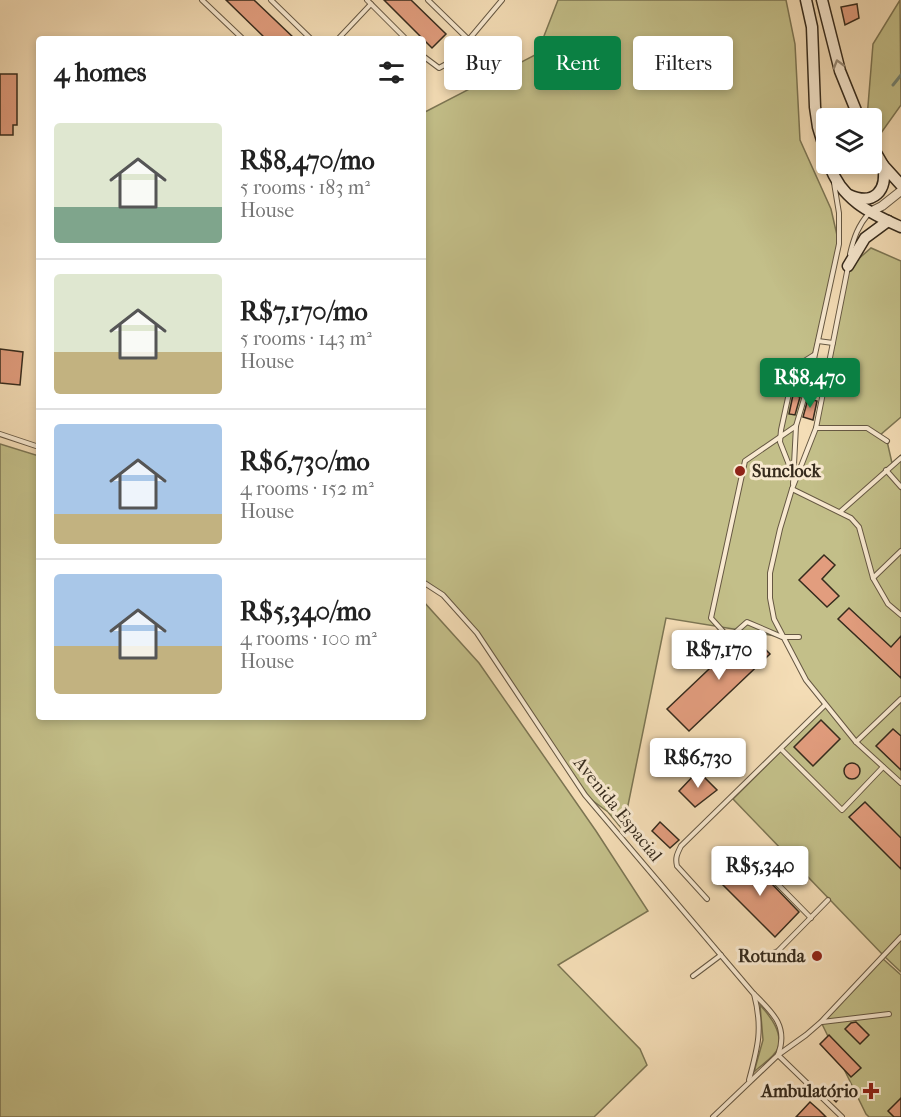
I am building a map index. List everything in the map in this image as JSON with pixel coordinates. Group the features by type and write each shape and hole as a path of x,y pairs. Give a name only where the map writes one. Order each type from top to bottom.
{"main road":[{"path":"806,0 812,27 816,114"},
{"path":"822,0 840,71 855,108"},
{"path":"883,165 901,185"},
{"path":"843,191 857,198 872,198 878,194 885,181 883,165"},
{"path":"833,176 856,204 901,227"},
{"path":"848,266 865,238 888,221"}],"street":[{"path":"870,212 901,191"}],"lane":[{"path":"202,0 240,36"},
{"path":"272,0 308,36"},
{"path":"428,0 466,36"},
{"path":"473,36 502,0"},
{"path":"341,36 369,2 403,36"},
{"path":"426,58 439,69 444,66"},
{"path":"792,489 796,426 809,382 839,244 839,213 833,176"},
{"path":"870,212 854,236 816,428 792,489 780,529 770,573 770,598 774,619 806,680 856,742 901,783"},
{"path":"818,341 833,343"},
{"path":"793,476 780,437 793,375 798,365 815,355"},
{"path":"809,382 824,385"},
{"path":"796,426 745,461 711,618 729,638 747,622 782,636 799,637"},
{"path":"816,428 867,428 887,441"},
{"path":"0,434 36,446"},
{"path":"840,512 901,458"},
{"path":"886,471 901,487"},
{"path":"792,489 851,518 859,527 873,578 888,604 901,615"},
{"path":"873,578 901,551"},
{"name":"Avenida Espacial","path":"426,584 443,595 477,633 585,795 753,993 775,1015 782,1033 782,1044 778,1055"},
{"path":"856,742 901,699"},
{"path":"707,899 677,866 675,860 681,846 825,705"},
{"path":"781,749 842,810 883,767"},
{"path":"749,855 811,918"},
{"path":"771,954 778,951 828,900"},
{"path":"712,1117 778,1055 807,1035 901,938"},
{"path":"693,976 721,955"},
{"path":"749,1081 760,1029 753,993"},
{"path":"820,1022 889,1014"},
{"path":"778,1055 842,1117"}],"shaded area":[{"path":"558,0 786,0 795,44 800,140 831,209 839,244 796,426 793,487 816,428 849,267 871,248 901,261 901,417 879,436 887,441 892,463 901,455 901,549 890,560 901,551 901,783 855,742 901,786 901,936 883,955 733,799 825,707 806,680 782,637 666,618 623,830 608,812 585,795 477,633 443,595 426,584 426,111 467,90 522,90 522,62 534,56 534,90 621,90 621,36 544,36"},
{"path":"900,0 901,105 882,132 882,108 868,108 873,44"},
{"path":"0,444 36,455 36,720 426,720 426,604 479,663 596,831 648,911 558,965 640,1049 647,1065 594,1117 0,1117"},
{"path":"901,940 901,972 885,957"},
{"path":"882,958 901,975 901,1117 869,1117 866,1114 821,1022"},
{"path":"760,1005 775,1025 779,1042 774,1055 754,1072 763,1040"}],"building":[{"path":"226,0 254,0 292,36 263,36"},
{"path":"384,0 411,0 446,34 432,48 426,42 426,36 420,36"},
{"path":"857,4 859,18 845,25 841,7"},
{"path":"0,74 17,74 17,125 13,125 13,135 0,135"},
{"path":"0,349 23,352 20,385 0,383"},
{"path":"793,395 800,397 795,415 789,414"},
{"path":"808,399 817,401 813,420 803,417"},
{"path":"824,555 835,565 822,579 839,596 827,607 799,580"},
{"path":"849,608 891,647 901,636 901,678 838,619"},
{"path":"748,632 770,654 689,731 667,709"},
{"path":"821,720 840,739 813,766 794,747"},
{"path":"893,729 901,736 901,770 876,746"},
{"path":"660,749 666,752 669,758 666,764 660,767 654,764 651,758 654,752"},
{"path":"852,763 860,771 852,779 844,771"},
{"path":"698,771 717,790 695,807 679,791"},
{"path":"865,802 901,838 901,869 849,817"},
{"path":"660,822 679,840 670,848 652,831"},
{"path":"745,856 799,912 775,937 720,882"},
{"path":"856,1022 869,1035 860,1044 845,1029 851,1023"},
{"path":"829,1035 861,1068 851,1077 820,1044"},
{"path":"833,1086 842,1095 836,1102 827,1093"},
{"path":"901,1098 901,1117 894,1117 888,1111"},
{"path":"810,1102 819,1110 826,1117 796,1117"}],"waterway":[{"path":"893,85 901,75"}],"place":[{"name":"Sunclock","path":"740,471"},
{"name":"Rotunda","path":"817,956"},
{"name":"Ambulatório","path":"871,1091"}]}
